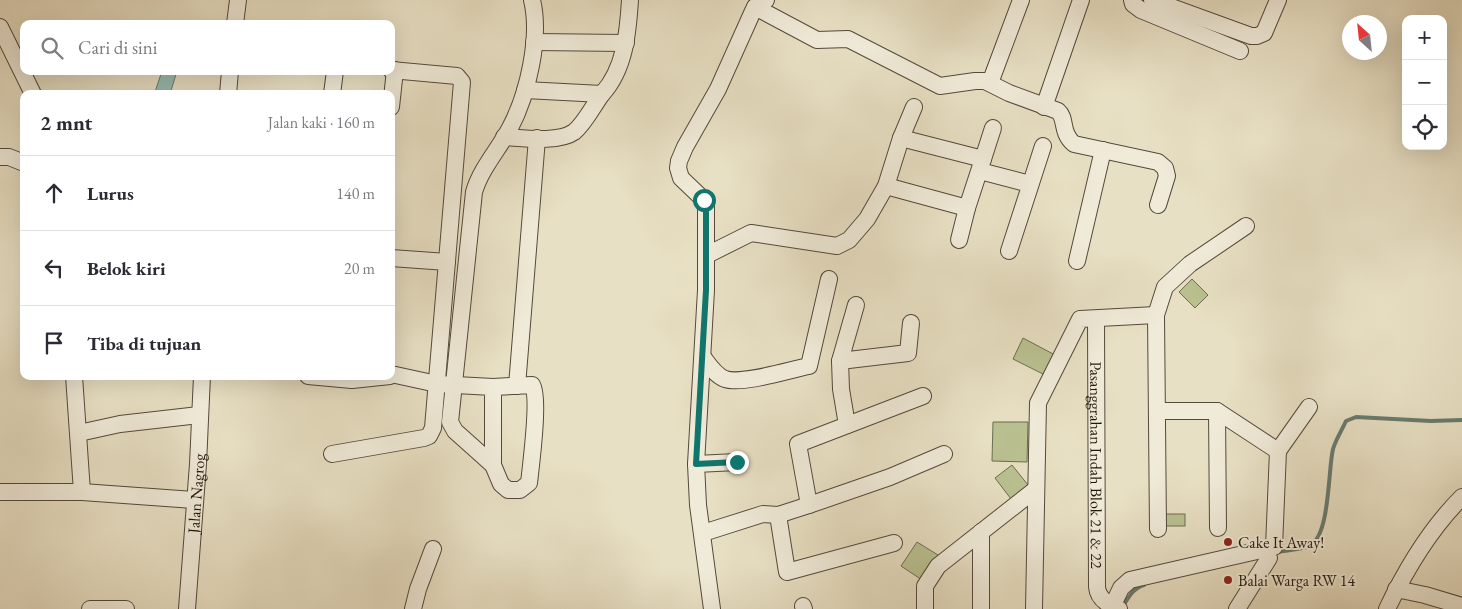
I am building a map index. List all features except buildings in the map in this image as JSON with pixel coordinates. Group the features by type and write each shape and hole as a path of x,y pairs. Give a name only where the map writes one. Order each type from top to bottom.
{"street":[{"path":"236,20 238,0"},
{"path":"493,465 455,431 450,422 474,192 520,106 525,90 534,42 532,0"},
{"path":"504,137 557,138 573,132 606,90 619,64 626,43 630,0"},
{"path":"990,83 1021,0"},
{"path":"1044,107 1081,0"},
{"path":"1132,0 1133,4 1141,10 1240,51"},
{"path":"1152,0 1251,36 1264,33 1278,0"},
{"path":"712,609 698,506 696,464 707,254 706,204 681,178 678,168 685,147 718,89 744,28 761,3 816,40 848,39 940,86 985,81 1009,93 1060,113 1066,135 1074,144 1158,162 1165,168 1167,176 1158,205"},
{"path":"0,27 20,66"},
{"path":"534,42 626,43"},
{"path":"332,454 424,438 429,436 433,428 462,82 457,76 395,70"},
{"path":"24,75 32,90"},
{"path":"228,90 230,75"},
{"path":"333,90 334,75"},
{"path":"392,90 393,75"},
{"path":"525,90 602,94"},
{"path":"707,254 751,233 837,246 849,240 867,219 886,186 901,138 914,107"},
{"path":"958,240 993,128"},
{"path":"517,386 537,138"},
{"path":"901,138 982,165 1030,184"},
{"path":"1009,251 1043,146"},
{"path":"1077,261 1103,150"},
{"path":"886,186 967,208"},
{"path":"1158,529 1156,315 1165,287 1190,264 1246,226"},
{"path":"395,258 447,262"},
{"path":"703,357 715,372 725,379 731,380 751,379 809,366 829,279"},
{"path":"847,425 841,389 840,361 856,305"},
{"path":"1034,609 1038,403 1088,319 1156,315"},
{"name":"Pasanggrahan Indah Blok 21 & 22","path":"1088,319 1097,587 1099,596 1114,608"},
{"path":"840,361 908,353 911,323"},
{"path":"395,376 437,384 493,387 532,385 535,391 535,408 529,483 520,490 508,490 501,484 493,465 493,387"},
{"path":"74,380 82,492"},
{"name":"Jalan Nagrog","path":"187,609 198,464 202,380"},
{"path":"809,505 798,444 923,396"},
{"path":"1237,609 1272,553 1278,451 1309,407"},
{"path":"1157,411 1216,411 1278,451"},
{"path":"1216,411 1218,528"},
{"path":"79,433 120,424 199,415"},
{"path":"703,533 763,514 778,515 809,505 890,477 944,454"},
{"path":"696,464 737,462"},
{"path":"925,609 925,586 938,566 1036,489"},
{"path":"0,492 82,492 194,500"},
{"path":"1387,609 1396,589 1434,529 1462,497"},
{"path":"778,515 787,572 894,543"},
{"path":"981,609 982,532"},
{"path":"413,609 432,549"},
{"path":"1114,608 1120,588 1130,580 1272,553"},
{"path":"1396,589 1462,606"},
{"path":"90,609 126,609"}],"green space":[{"path":"1192,279 1208,295 1195,308 1179,292"},
{"path":"1023,338 1055,355 1045,375 1013,359"},
{"path":"993,422 1028,422 1027,462 992,461"},
{"path":"1012,465 1028,485 1011,499 995,478"},
{"path":"1162,514 1185,514 1185,526 1162,526"},
{"path":"917,542 938,555 922,580 901,566"}],"water":[{"path":"161,75 176,75 171,90 156,90"}],"waterway":[{"path":"1277,552 1307,547 1317,538 1325,515 1333,449 1346,421 1356,417 1431,421 1462,420"},
{"path":"1122,608 1134,591 1144,585"}],"place":[{"name":"Cake It Away!","path":"1228,542"},
{"name":"Balai Warga RW 14","path":"1228,580"}],"route":[{"path":"704,200 706,204 706,290 696,464 737,462"}]}
